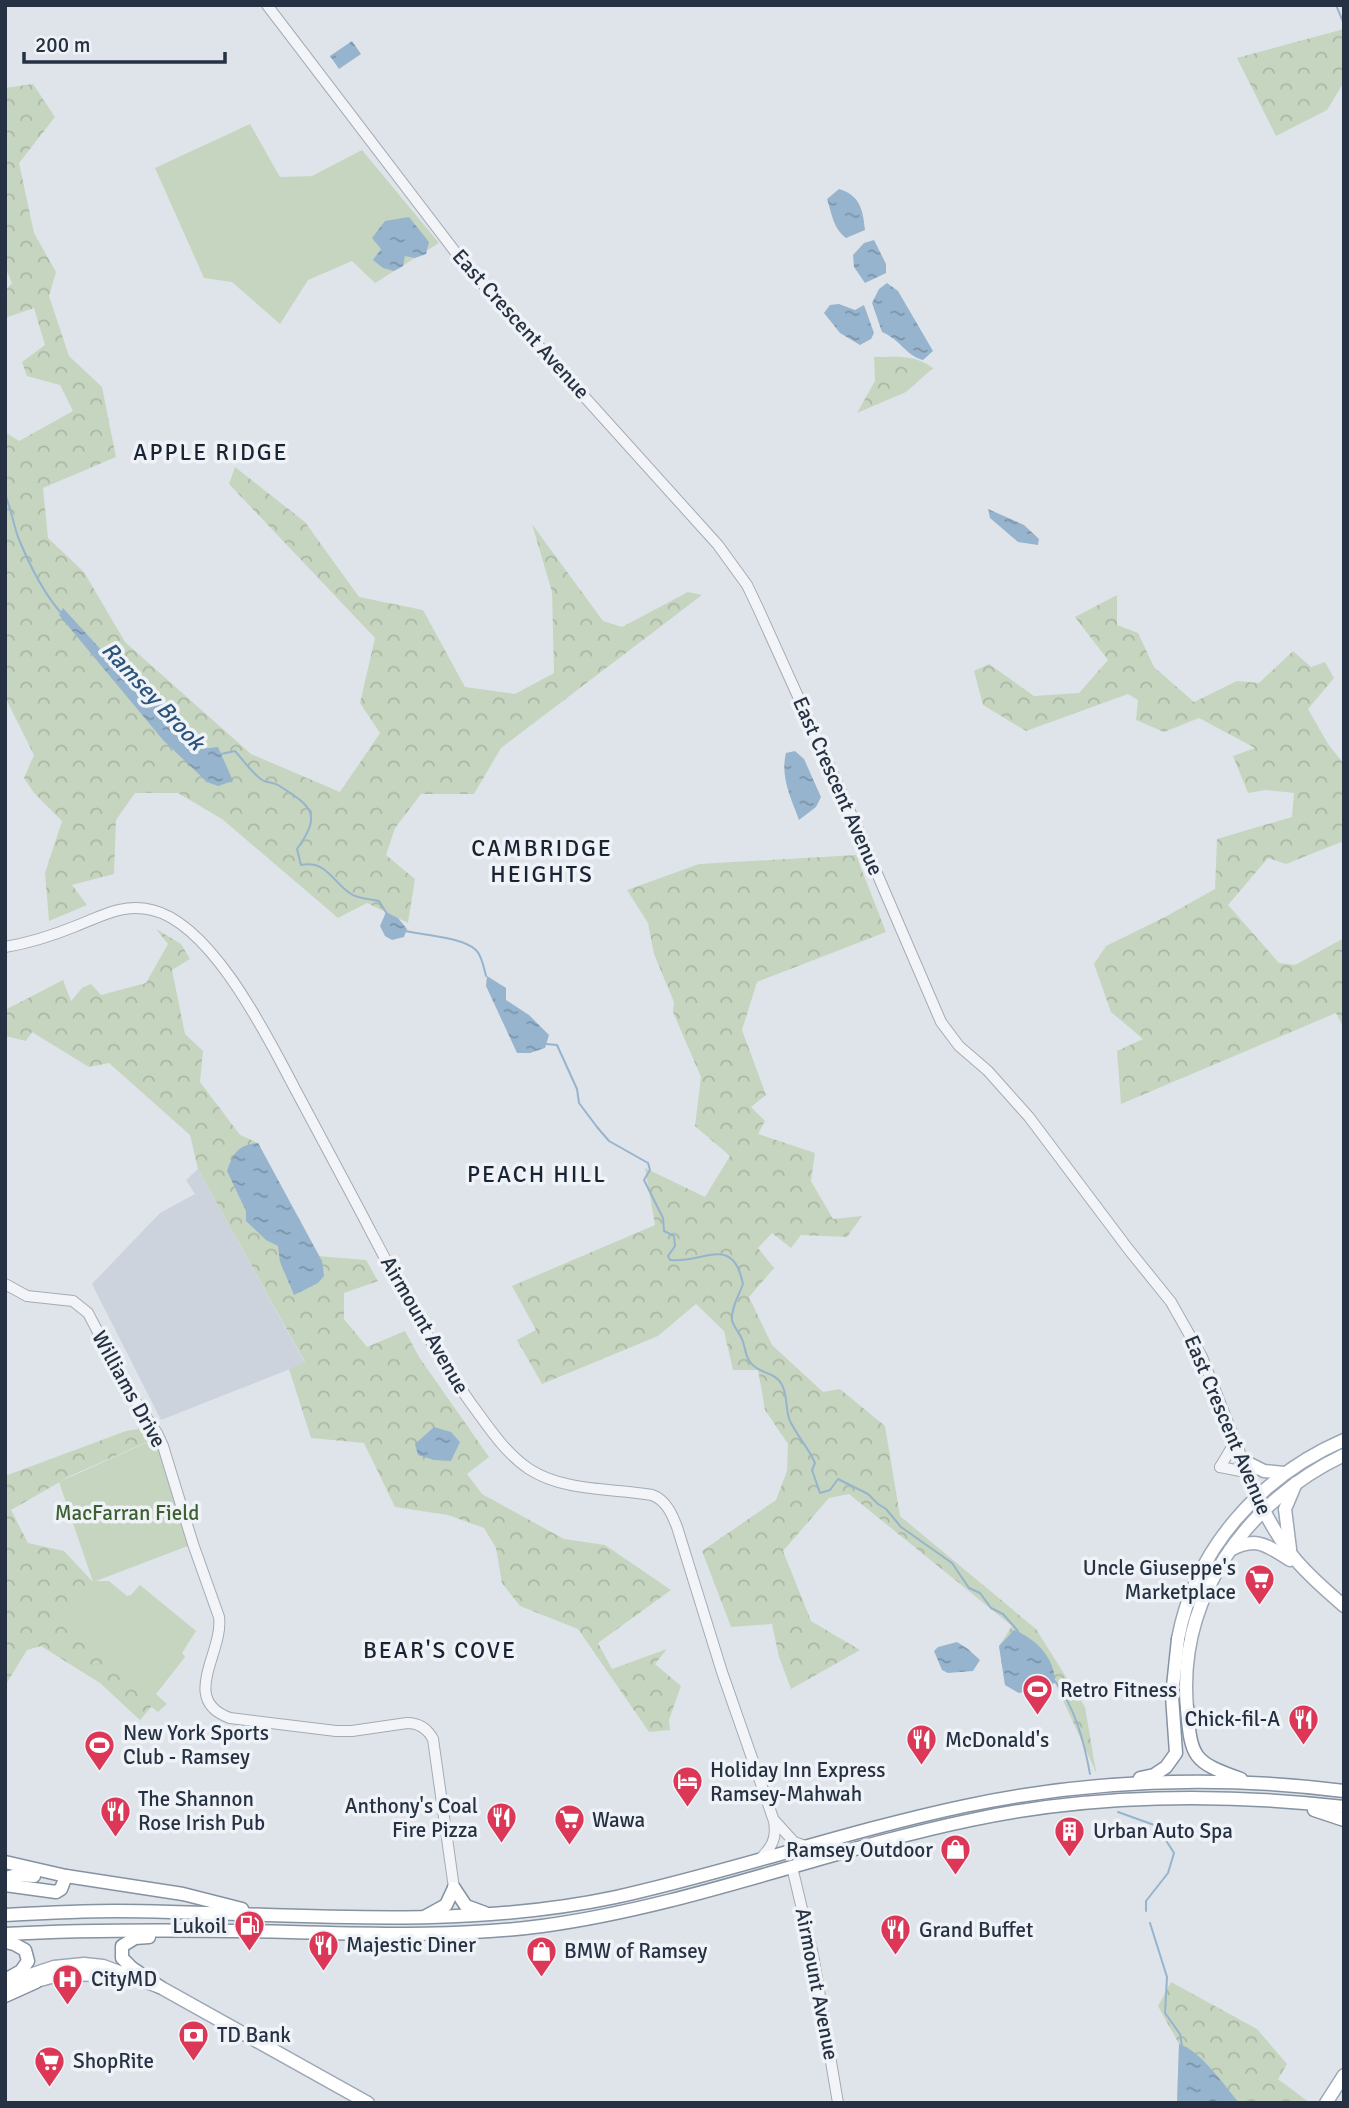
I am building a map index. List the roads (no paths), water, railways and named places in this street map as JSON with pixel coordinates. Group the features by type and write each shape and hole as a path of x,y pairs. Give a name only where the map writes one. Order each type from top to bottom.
{"main road":[{"path":"1106,1786 1154,1775 1174,1757 1176,1744 1173,1682 1178,1639 1190,1596 1208,1559 1233,1522 1257,1496 1285,1473 1320,1451 1344,1440"},
{"path":"1254,1784 1216,1770 1198,1757 1190,1745 1187,1670 1196,1621 1208,1589 1230,1550 1263,1509 1300,1478 1344,1455"},
{"path":"1244,1466 1285,1473"},
{"path":"1295,1561 1284,1513 1291,1492 1300,1478"},
{"name":"East Crescent Avenue","path":"1257,1496 1295,1561 1344,1606"},
{"path":"1230,1550 1251,1542 1261,1543 1295,1561"},
{"path":"5,1915 115,1911 415,1919 492,1915 609,1899 966,1806 1037,1794 1160,1783 1254,1784 1344,1791"},
{"path":"5,1934 80,1930 406,1934 504,1930 617,1913 934,1828 1039,1808 1125,1800 1227,1798 1344,1807"},
{"path":"1280,1801 1344,1820"},
{"path":"5,1862 66,1876 183,1894 275,1916"},
{"path":"5,1878 25,1875 66,1876"},
{"path":"5,1885 56,1892 64,1884 66,1876"},
{"path":"454,1888 466,1906 476,1912 492,1915"},
{"path":"415,1919 441,1909 454,1888"},
{"path":"160,1987 126,1964 122,1958 122,1946 135,1938 211,1930"},
{"path":"5,1942 25,1950 28,1961 21,1971 5,1981"},
{"path":"5,1981 70,1965 103,1966 142,1979 368,2103"},
{"path":"5,1990 62,1974 101,1975 115,1971"},
{"path":"5,1996 36,1982"},
{"path":"1326,2103 1344,2075"}],"street":[{"name":"East Crescent Avenue","path":"267,5 463,262 718,545 740,573 857,827 941,1022 959,1046 988,1071 1029,1117 1171,1301 1202,1357 1257,1496"},
{"name":"Airmount Avenue","path":"5,947 54,934 116,910 139,908 172,918 209,951 261,1024 426,1331 458,1385 500,1443 519,1462 544,1477 570,1485 652,1495 669,1510 677,1527 722,1672 774,1821 794,1842 808,1847"},
{"name":"Williams Drive","path":"5,1284 27,1296 66,1299 86,1310 130,1393 157,1433 219,1617 219,1634 204,1688 209,1704 221,1715 230,1718 320,1729 352,1731 407,1723 424,1727 433,1739 454,1888"},
{"path":"1235,1443 1220,1466 1244,1466"},
{"path":"758,1861 774,1842 774,1821"},
{"name":"Airmount Avenue","path":"792,1867 818,1980 838,2103"}],"water":[{"path":"352,41 361,54 339,69 330,56"},
{"path":"839,189 856,199 865,230 846,238 836,225 827,199"},
{"path":"409,217 429,242 426,254 415,258 405,256 403,266 394,271 383,268 373,260 381,249 372,238 385,221"},
{"path":"874,240 886,264 886,273 865,283 854,267 853,255 864,243"},
{"path":"887,283 898,291 933,351 923,360 882,332 872,303 879,289"},
{"path":"839,304 855,310 864,305 874,333 871,339 860,345 840,333 824,313 830,305"},
{"path":"988,509 1024,525 1039,539 1038,545 1018,542 990,518"},
{"path":"63,608 136,688 173,708 175,726 188,746 193,750 218,747 233,781 218,786 207,782 163,740 59,615"},
{"path":"795,751 804,759 821,797 816,807 799,820 784,770 786,753"},
{"path":"386,912 398,918 407,929 404,937 392,940 385,936 380,926"},
{"path":"487,976 506,988 506,1000 529,1015 549,1035 545,1048 530,1053 517,1053 486,986"},
{"path":"258,1143 322,1261 324,1276 318,1283 294,1295 280,1262 278,1246 266,1240 246,1221 246,1211 227,1171 241,1148"},
{"path":"434,1427 451,1432 460,1442 451,1461 418,1455 415,1444"},
{"path":"1014,1630 1043,1650 1052,1665 1055,1683 1019,1693 1005,1685 999,1646"},
{"path":"957,1642 980,1660 973,1671 948,1673 942,1670 934,1651 938,1647"},
{"path":"1179,2044 1204,2061 1239,2103 1177,2103"}],"waterway":[{"path":"1336,5 1344,24"},
{"name":"Ramsey Brook","path":"5,495 27,557 43,588 62,614"},
{"name":"Ramsey Brook","path":"221,754 235,751 262,780 278,785 299,799 310,811 310,827 297,849 301,865 310,864 323,869 351,894 379,901 387,914"},
{"name":"Ramsey Brook","path":"405,931 453,939 470,946 480,955 486,976"},
{"name":"Ramsey Brook","path":"546,1044 557,1045 577,1089 579,1103 597,1127 609,1141 648,1163 650,1170 644,1180 663,1218 664,1231 674,1236 675,1246 668,1256 670,1260 724,1255 732,1259 738,1268 743,1284 734,1306 733,1322 752,1364 777,1378 782,1385 790,1421 815,1463 812,1470 820,1493 830,1490 838,1479 868,1494 886,1509 901,1527 952,1563 969,1588 980,1593 991,1608 1003,1614 1018,1631"},
{"name":"Ramsey Brook","path":"1055,1681 1078,1725 1090,1774"},
{"name":"Ramsey Brook","path":"1118,1812 1157,1826 1174,1853 1168,1873 1146,1901 1146,1911"},
{"name":"Ramsey Brook","path":"1150,1923 1167,1977 1165,2013 1180,2034 1182,2046"}],"place":[{"name":"Uncle Giuseppe's Marketplace","path":"1259,1607"},
{"name":"Retro Fitness","path":"1037,1717"},
{"name":"Chick-fil-A","path":"1303,1746"},
{"name":"McDonald's","path":"922,1767"},
{"name":"New York Sports Club - Ramsey","path":"100,1772"},
{"name":"Holiday Inn Express Ramsey-Mahwah","path":"687,1809"},
{"name":"The Shannon Rose Irish Pub","path":"115,1838"},
{"name":"Anthony's Coal Fire Pizza","path":"501,1845"},
{"name":"Wawa","path":"569,1847"},
{"name":"Urban Auto Spa","path":"1070,1858"},
{"name":"Ramsey Outdoor","path":"956,1877"},
{"name":"Lukoil","path":"250,1953"},
{"name":"Grand Buffet","path":"896,1957"},
{"name":"Majestic Diner","path":"323,1972"},
{"name":"BMW of Ramsey","path":"541,1978"},
{"name":"CityMD","path":"68,2006"},
{"name":"TD Bank","path":"194,2062"},
{"name":"ShopRite","path":"50,2088"}],"district":[{"name":"APPLE RIDGE","path":"211,452"},
{"name":"CAMBRIDGE HEIGHTS","path":"542,861"},
{"name":"PEACH HILL","path":"537,1174"},
{"name":"BEAR'S COVE","path":"440,1650"}],"park label":[{"name":"MacFarran Field","path":"127,1513"}]}
